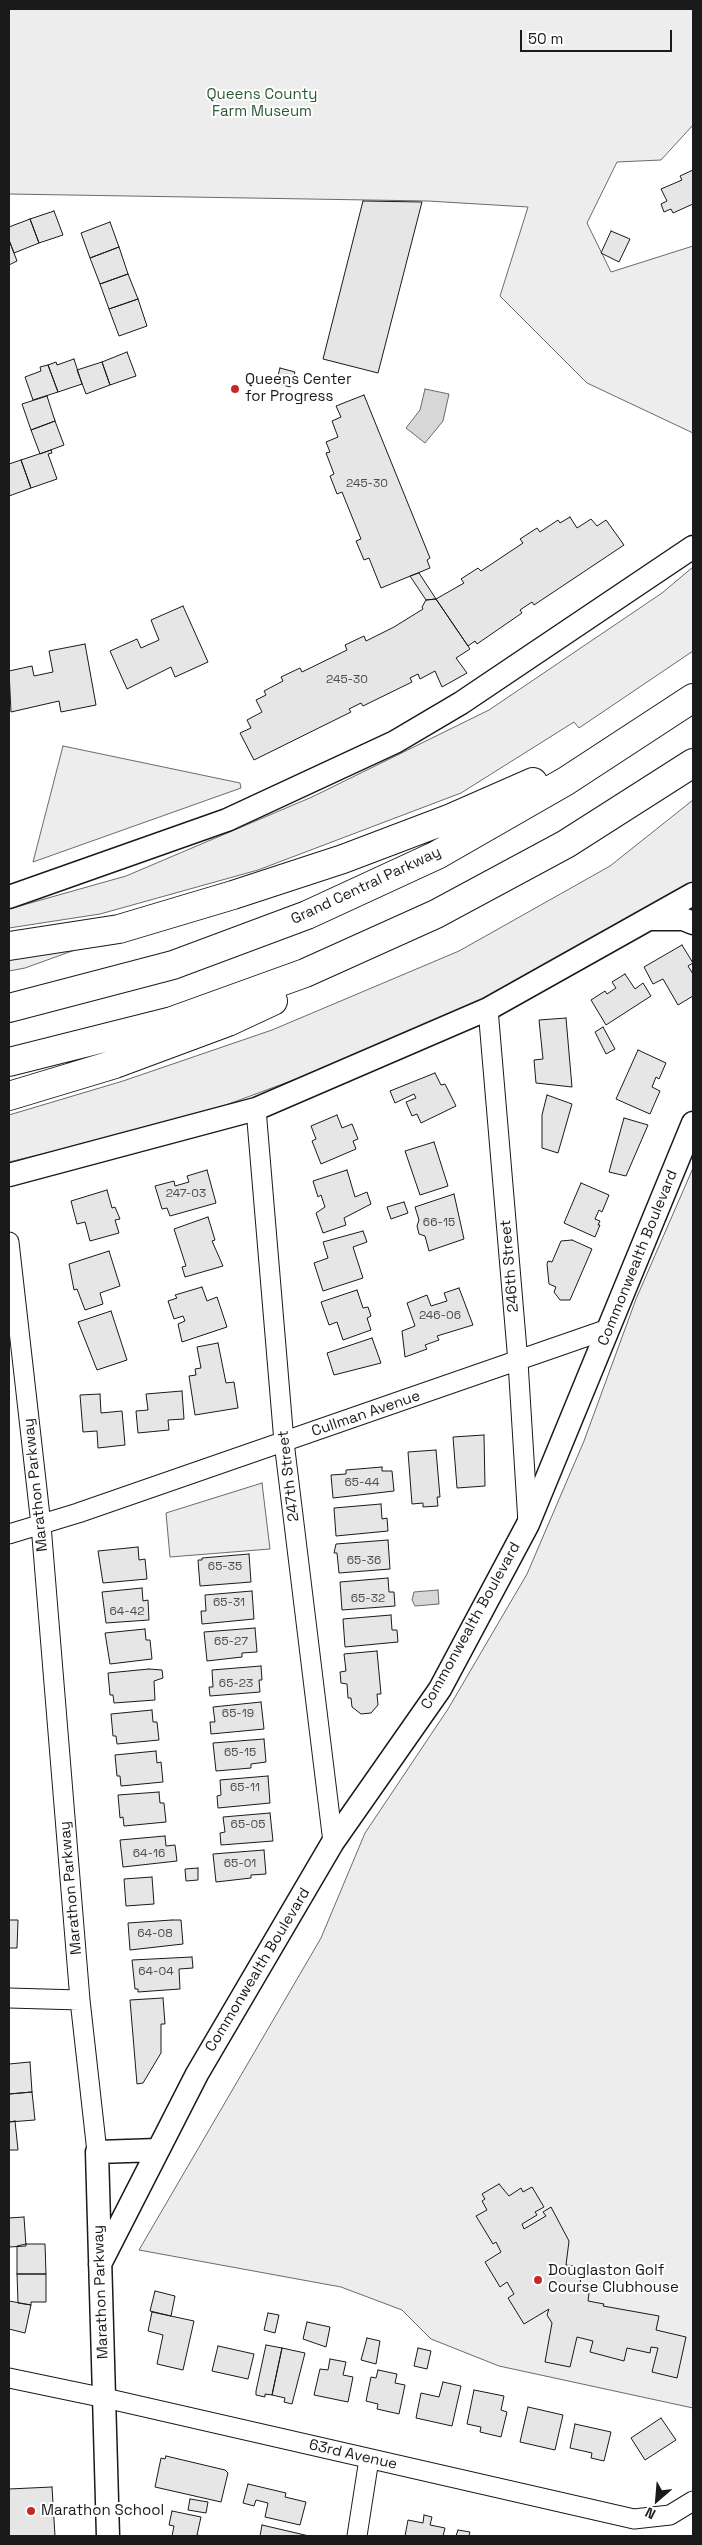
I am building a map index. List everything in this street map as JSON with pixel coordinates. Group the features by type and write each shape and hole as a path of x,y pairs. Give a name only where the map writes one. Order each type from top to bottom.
{"highway":[{"path":"9,946 119,929 343,859 451,818 555,773 688,701"},
{"name":"Grand Central Parkway","path":"9,1008 173,965 307,915 437,855 566,781 688,701"},
{"path":"9,1096 115,1064 228,1022 340,968 566,844 693,763"},
{"path":"9,1062 172,1021 305,973 436,914"}],"street":[{"path":"9,897 227,820 395,742 460,703 693,547"},
{"path":"9,1175 256,1109 488,1009 693,894"},
{"path":"648,919 682,920 693,923"},
{"name":"246th Street","path":"488,1009 518,1362 528,1524"},
{"name":"247th Street","path":"256,1109 284,1442 333,1842"},
{"name":"Commonwealth Boulevard","path":"100,2264 197,2074 333,1842 440,1689 528,1524 693,1123"},
{"name":"Marathon Parkway","path":"9,1242 41,1525 80,2000 97,2152 108,2536"},
{"name":"Cullman Avenue","path":"9,1534 41,1525 518,1362 608,1329"},
{"path":"9,1998 80,2000"},
{"path":"97,2152 158,2150"},
{"name":"63rd Avenue","path":"9,2378 105,2398 634,2519 670,2515 693,2500"},
{"path":"357,2536 369,2459"}],"shaded area":[{"path":"9,9 693,9 693,125 661,160 617,162 587,223 611,272 693,246 693,433 587,383 500,296 528,207 428,201 9,194"},
{"path":"425,389 449,394 443,421 425,443 406,428 420,410"},
{"path":"693,567 693,651 579,728 574,722 461,793 258,870 100,914 9,928 9,909 126,876 312,797 489,710 662,593"},
{"path":"63,746 240,783 241,788 33,862"},
{"path":"693,800 693,883 479,1004 358,1056 191,1118 9,1162 9,1115 123,1081 272,1030 459,951 610,866"},
{"path":"111,937 25,968 9,971 9,952"},
{"path":"693,1168 693,2408 499,2366 431,2339 402,2310 341,2287 139,2250 321,1938 365,1833 448,1709 527,1574 584,1441 636,1299"},
{"path":"262,1483 270,1549 170,1557 166,1513"},
{"path":"438,1590 439,1604 415,1606 412,1600 414,1592"}],"building":[{"path":"693,170 693,204 673,213 671,209 664,212 661,204 667,201 661,189 682,180 680,176"},
{"path":"363,201 422,202 378,373 323,359"},
{"path":"54,211 63,235 39,243 30,219"},
{"path":"30,219 39,243 14,253 9,240 9,227"},
{"path":"110,222 119,247 90,258 81,233"},
{"path":"611,231 630,239 619,262 601,253"},
{"path":"9,240 17,261 9,265"},
{"path":"119,247 128,274 100,284 90,258"},
{"path":"128,274 138,299 109,309 100,284"},
{"path":"138,299 147,326 119,336 109,309"},
{"path":"127,352 136,376 110,385 102,362"},
{"path":"74,359 82,384 58,392 48,365 56,362 57,365"},
{"path":"102,362 110,385 86,394 77,370"},
{"path":"48,365 58,392 33,400 25,377 41,371 40,367"},
{"path":"280,368 295,372 290,387 276,383"},
{"path":"364,395 430,558 427,560 430,568 381,588 369,558 364,560 356,541 361,539 342,492 337,494 330,476 334,474 326,453 330,452 326,442 338,437 332,421 341,417 336,406"},
{"path":"47,396 55,421 31,430 22,404"},
{"path":"55,421 64,445 40,454 31,430"},
{"path":"51,450 52,453 48,454 57,479 31,488 21,460"},
{"path":"21,460 31,488 9,496 9,464"},
{"path":"570,517 577,528 591,519 597,526 606,520 624,545 534,605 532,602 520,610 522,613 477,644 475,641 468,646 436,599 464,583 461,579 478,568 481,571 523,543 520,539 537,528 540,532 558,520 560,523"},
{"path":"419,573 436,599 426,600 410,576"},
{"path":"436,599 470,649 456,658 467,673 442,687 435,671 420,679 418,674 410,678 412,682 363,706 361,703 349,709 351,712 254,760 240,733 251,728 247,720 262,712 256,700 266,695 264,691 283,681 281,677 300,668 302,672 347,650 345,645 364,636 366,641 394,627 423,609 422,607 426,600"},
{"path":"183,606 208,662 175,677 171,667 127,689 110,651 137,639 141,648 159,640 151,620"},
{"path":"85,644 96,705 61,712 59,701 11,712 9,671 32,666 34,676 53,672 49,651"},
{"path":"682,945 693,963 688,966 693,974 693,996 678,1005 663,979 653,984 644,967"},
{"path":"625,974 635,989 643,983 651,996 606,1025 591,1000 605,991 607,994 616,988 612,982"},
{"path":"566,1018 572,1087 536,1083 534,1060 543,1059 539,1020"},
{"path":"603,1027 615,1049 606,1054 595,1032"},
{"path":"638,1050 666,1063 659,1079 656,1077 652,1087 660,1091 650,1114 616,1099"},
{"path":"435,1073 441,1085 445,1084 456,1106 421,1123 417,1114 412,1116 406,1102 416,1098 414,1094 395,1103 390,1091"},
{"path":"547,1095 572,1104 558,1153 542,1148 542,1115"},
{"path":"337,1115 342,1128 352,1124 358,1139 353,1141 356,1149 321,1164 312,1141 316,1139 311,1126"},
{"path":"624,1118 648,1125 626,1176 609,1172"},
{"path":"434,1142 448,1186 420,1195 405,1151"},
{"path":"207,1170 216,1203 170,1216 167,1208 162,1209 155,1186 174,1181 175,1186 189,1182 187,1176"},
{"path":"347,1170 355,1197 367,1192 371,1204 344,1218 346,1225 323,1233 316,1213 325,1207 321,1195 318,1197 313,1181"},
{"path":"581,1183 609,1195 602,1212 599,1210 595,1219 600,1221 598,1225 600,1225 595,1237 564,1223"},
{"path":"107,1190 112,1208 115,1207 120,1219 115,1220 119,1233 90,1241 85,1222 77,1224 71,1201"},
{"path":"454,1194 464,1239 429,1251 425,1236 419,1234 417,1226 419,1220 415,1207"},
{"path":"404,1202 408,1213 391,1219 387,1207"},
{"path":"208,1217 215,1240 212,1241 223,1266 185,1277 182,1267 186,1266 174,1229"},
{"path":"363,1231 367,1242 353,1247 363,1278 323,1291 314,1263 328,1258 323,1242"},
{"path":"572,1240 592,1249 570,1300 560,1300 554,1292 556,1287 549,1284 547,1264 548,1261 552,1262 561,1241"},
{"path":"109,1251 120,1286 100,1293 103,1304 85,1310 77,1289 74,1290 69,1264"},
{"path":"202,1287 207,1301 217,1297 227,1327 182,1342 178,1324 185,1321 183,1316 174,1319 168,1301 177,1298 175,1295"},
{"path":"459,1288 473,1325 437,1336 439,1340 425,1345 427,1349 405,1357 402,1331 415,1326 407,1303 427,1295 431,1306 447,1301 444,1293"},
{"path":"357,1290 363,1308 368,1307 371,1316 367,1318 371,1330 343,1340 337,1322 329,1325 321,1302"},
{"path":"111,1311 127,1360 97,1370 78,1322"},
{"path":"372,1338 381,1363 334,1375 327,1353"},
{"path":"218,1343 226,1383 234,1382 238,1408 195,1415 189,1376 196,1375 195,1369 201,1368 197,1347"},
{"path":"182,1391 184,1419 168,1420 169,1430 138,1433 136,1411 148,1410 146,1394"},
{"path":"100,1394 101,1413 122,1411 125,1445 98,1448 97,1431 83,1432 80,1395"},
{"path":"484,1435 485,1486 457,1488 453,1437"},
{"path":"436,1450 440,1497 437,1497 438,1506 423,1507 423,1503 412,1504 408,1452"},
{"path":"382,1467 382,1471 392,1471 394,1491 333,1498 331,1475 346,1474 346,1470"},
{"path":"381,1504 382,1519 387,1518 388,1531 336,1536 334,1508"},
{"path":"388,1540 390,1569 339,1573 337,1553 334,1553 336,1544"},
{"path":"138,1547 139,1560 145,1559 147,1579 103,1583 98,1551"},
{"path":"249,1554 251,1582 200,1586 198,1560 202,1560 202,1558"},
{"path":"388,1578 389,1592 394,1592 395,1606 342,1610 340,1582"},
{"path":"142,1588 143,1601 148,1600 149,1620 106,1623 102,1592"},
{"path":"252,1591 254,1619 202,1624 201,1611 206,1611 205,1595"},
{"path":"391,1615 392,1630 397,1630 398,1642 345,1647 343,1619"},
{"path":"255,1628 257,1652 242,1653 242,1657 207,1661 204,1632"},
{"path":"145,1629 146,1640 150,1640 152,1659 110,1664 105,1633"},
{"path":"377,1651 381,1694 377,1694 378,1705 371,1713 361,1714 352,1707 351,1698 348,1698 347,1684 341,1683 340,1672 346,1671 344,1654"},
{"path":"261,1666 262,1680 259,1680 260,1692 210,1696 209,1687 213,1687 212,1670"},
{"path":"149,1669 162,1670 163,1678 154,1681 155,1700 114,1703 113,1695 110,1695 108,1673"},
{"path":"261,1702 264,1729 211,1734 210,1722 215,1722 213,1707"},
{"path":"152,1710 153,1722 157,1722 159,1740 117,1744 116,1736 113,1736 111,1714"},
{"path":"264,1739 266,1762 251,1764 251,1768 216,1771 213,1743"},
{"path":"156,1751 157,1763 161,1762 163,1782 121,1786 120,1776 117,1776 115,1755"},
{"path":"268,1776 270,1803 218,1808 217,1796 221,1795 220,1780"},
{"path":"159,1792 160,1803 164,1803 166,1822 124,1826 123,1817 120,1818 118,1795"},
{"path":"270,1813 273,1841 221,1845 220,1833 225,1832 223,1817"},
{"path":"165,1836 166,1846 175,1845 177,1861 123,1867 120,1840"},
{"path":"264,1850 266,1874 251,1875 251,1878 216,1882 213,1854"},
{"path":"198,1868 198,1880 186,1881 185,1869"},
{"path":"152,1877 154,1904 126,1906 124,1879"},
{"path":"9,1920 18,1920 17,1948 9,1948"},
{"path":"181,1920 183,1944 130,1950 128,1923"},
{"path":"192,1957 193,1968 179,1969 180,1989 138,1992 138,1989 135,1989 132,1960"},
{"path":"163,1998 165,2024 161,2024 161,2053 143,2083 137,2084 130,2000"},
{"path":"30,2062 32,2092 9,2094 9,2064"},
{"path":"32,2092 35,2120 9,2122 9,2094"},
{"path":"15,2121 18,2150 9,2150 9,2122"},
{"name":"Douglaston Golf Course Clubhouse","path":"499,2184 509,2196 521,2188 523,2192 532,2187 544,2207 535,2212 537,2215 522,2224 524,2229 546,2216 543,2212 551,2207 569,2241 566,2265 574,2266 581,2277 579,2291 589,2293 588,2301 604,2304 603,2306 659,2316 656,2330 686,2337 677,2378 652,2372 658,2348 651,2347 650,2353 627,2348 624,2361 590,2352 593,2341 577,2337 570,2367 545,2362 552,2323 547,2315 549,2309 524,2324 508,2298 514,2294 507,2282 500,2287 485,2262 501,2252 496,2242 493,2244 476,2216 487,2210 482,2201 485,2199 482,2194"},
{"path":"24,2217 26,2246 9,2247 9,2218"},
{"path":"45,2244 46,2274 17,2274 17,2246"},
{"path":"17,2274 46,2274 46,2302 31,2302 31,2305 18,2303"},
{"path":"155,2291 175,2296 171,2316 150,2311"},
{"path":"9,2301 31,2305 25,2333 9,2329"},
{"path":"152,2312 194,2321 183,2370 157,2364 163,2335 148,2331"},
{"path":"268,2313 279,2315 275,2333 264,2330"},
{"path":"307,2322 330,2327 326,2347 303,2339"},
{"path":"367,2338 380,2341 376,2364 361,2360"},
{"path":"266,2345 282,2348 272,2395 265,2394 265,2397 256,2395 256,2391"},
{"path":"218,2346 254,2354 248,2379 212,2371"},
{"path":"282,2348 305,2353 292,2404 284,2402 285,2398 272,2395"},
{"path":"418,2348 431,2351 427,2369 414,2366"},
{"path":"330,2359 346,2362 343,2375 353,2377 348,2402 314,2395 320,2369 328,2370"},
{"path":"378,2370 397,2374 395,2383 405,2385 399,2414 377,2409 378,2404 366,2401 371,2377 376,2378"},
{"path":"443,2382 461,2386 452,2426 416,2418 421,2393 439,2397"},
{"path":"474,2390 504,2396 501,2410 507,2412 501,2437 480,2432 481,2427 467,2424"},
{"path":"528,2407 563,2415 555,2450 520,2442"},
{"path":"661,2418 676,2440 645,2460 631,2438"},
{"path":"575,2424 611,2432 604,2461 591,2458 592,2453 570,2448"},
{"path":"166,2456 225,2470 228,2473 221,2502 155,2487 161,2458 165,2459"},
{"path":"248,2484 286,2493 285,2497 306,2502 300,2525 265,2517 268,2503 256,2500 254,2506 243,2503"},
{"name":"Marathon School","path":"52,2487 55,2536 9,2536 9,2489"},
{"path":"190,2499 208,2502 206,2513 188,2510"},
{"path":"172,2511 201,2517 197,2535 202,2536 172,2536 174,2526 169,2525"},
{"path":"424,2515 432,2517 430,2525 445,2528 443,2536 405,2536 408,2520 423,2523"},
{"path":"262,2525 309,2536 260,2536"},
{"path":"458,2530 470,2532 469,2536 456,2536"}],"place":[{"name":"Queens Center for Progress","path":"235,389"},
{"name":"Douglaston Golf Course Clubhouse","path":"538,2280"},
{"name":"Marathon School","path":"31,2511"}],"park label":[{"name":"Queens County Farm Museum","path":"262,104"}]}
